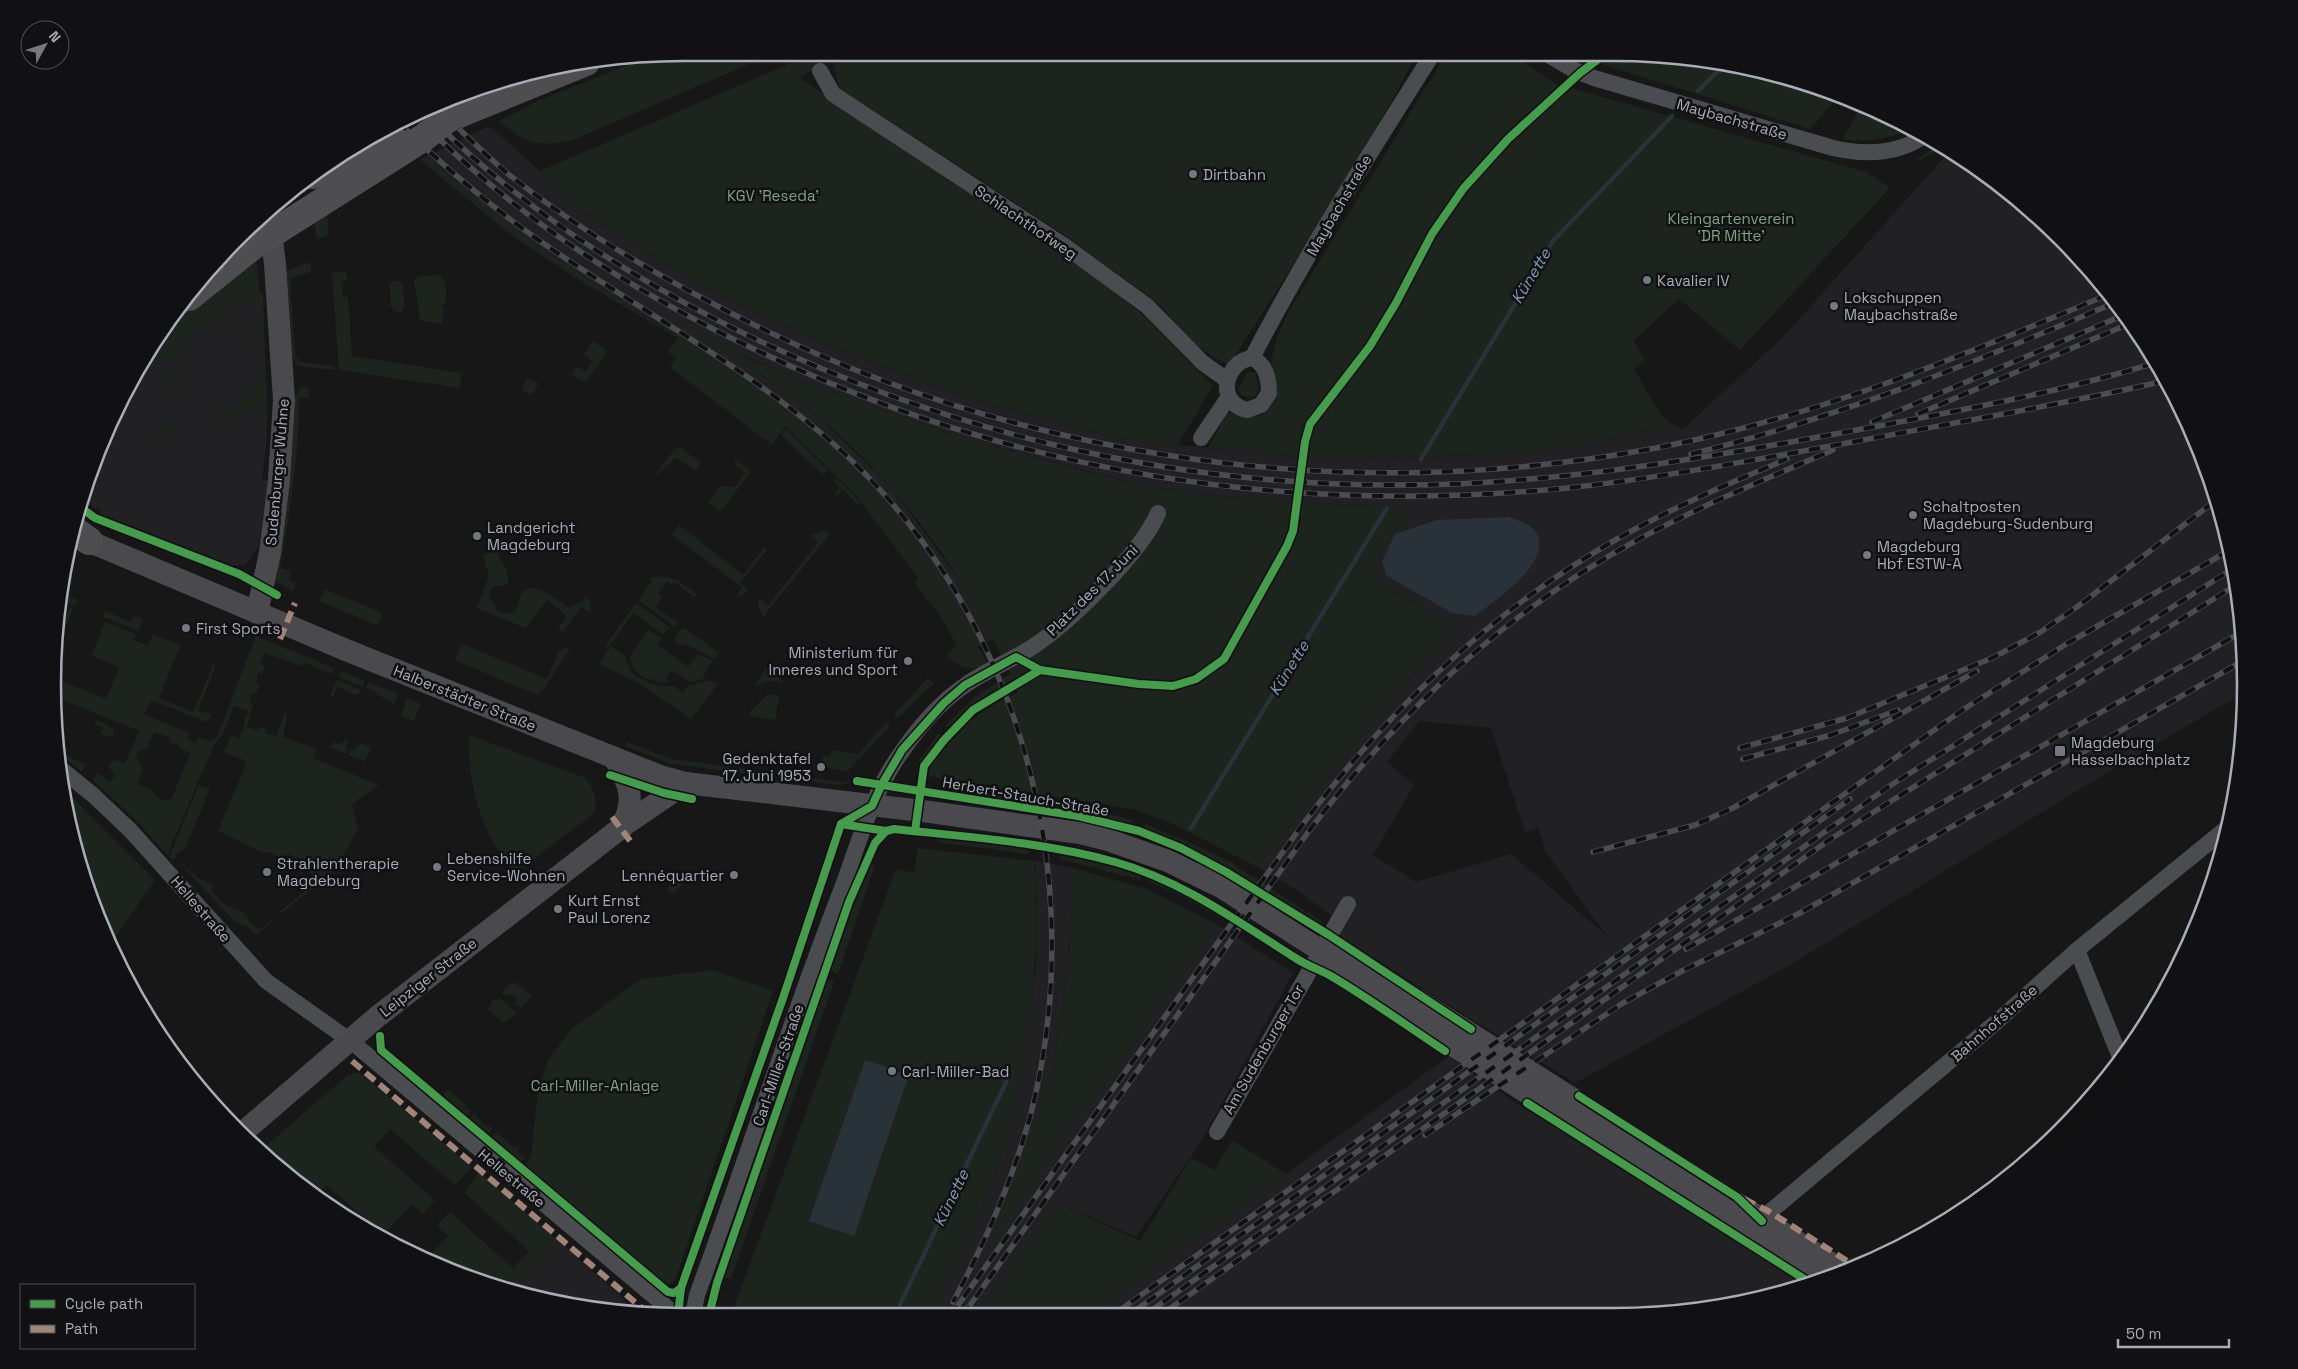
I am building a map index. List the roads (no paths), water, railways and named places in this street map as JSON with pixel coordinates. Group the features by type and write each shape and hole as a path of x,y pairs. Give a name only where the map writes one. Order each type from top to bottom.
{"highway":[{"path":"346,161 552,75"},
{"path":"213,277 254,244 423,138 449,118"}],"main road":[{"name":"Sudenburger Wuhne","path":"257,613 270,553 277,498 284,400 278,302 269,221"},
{"name":"Halberstädter Straße","path":"79,536 257,613 645,771 686,783 872,806"},
{"path":"615,759 626,776 630,794 630,804 621,828"},
{"name":"Leipziger Straße","path":"248,1128 349,1040 621,828 686,783"},
{"name":"Herbert-Stauch-Straße","path":"872,806 1080,833 1118,843 1160,858 1202,877 1323,946"},
{"path":"1323,946 1344,953 1836,1266"},
{"path":"1323,946 1333,968 1811,1276"}],"street":[{"name":"Maybachstraße","path":"1227,380 1238,364 1245,359 1252,358 1274,315 1374,146 1428,61"},
{"name":"Maybachstraße","path":"1559,61 1594,78 1833,148 1855,152 1877,152 1899,149 1917,141"},
{"name":"Schlachthofweg","path":"820,71 832,94 1066,247 1147,306 1203,363 1227,380"},
{"path":"1227,380 1228,398 1233,404 1247,410 1254,409 1266,400 1269,385 1264,368 1260,362 1252,358"},
{"path":"1201,438 1228,398"},
{"name":"Platz des 17. Juni","path":"872,806 882,784 902,750 932,715 965,685 1035,645 1063,622 1130,555 1147,534 1158,513"},
{"name":"Hellestraße","path":"68,776 130,830 266,981 349,1040 667,1307"},
{"name":"Carl-Miller-Straße","path":"694,1308 697,1295 800,996 872,806"},
{"name":"Bahnhofstraße","path":"1762,1221 1766,1215 1992,1025 2077,950 2219,835"},
{"name":"Am Sudenburger Tor","path":"1217,1132 1348,904"},
{"path":"2077,950 2118,1051"}],"waterway":[{"name":"Künette","path":"1698,91 1718,71"},
{"name":"Künette","path":"1421,459 1553,241 1672,116"},
{"name":"Künette","path":"1191,828 1387,508"},
{"name":"Künette","path":"898,1308 1007,1080"}],"tram line":[{"path":"80,533 654,771 698,781 1065,826 1112,837 1156,853 1242,895 1828,1269"},
{"path":"115,556 417,682"},
{"path":"614,758 626,771 632,786 633,802 629,819"},
{"path":"245,1126 367,1021 654,800 675,787 693,783"},
{"path":"684,791 713,790"},
{"path":"1035,830 1087,838"},
{"path":"1354,976 1587,1126"}],"railway":[{"path":"441,111 507,173 578,225 704,299 815,353 930,397 1047,431 1167,455 1289,469 1411,473 1534,466 1656,448 1772,420 1886,384 1997,341 2102,297"},
{"path":"430,116 456,142 524,200 598,251 675,298 796,357 878,391 962,420 1047,443 1134,462 1222,475 1310,483 1400,485 1458,484 1573,475 1686,460 1932,416 2007,401 2148,365"},
{"path":"421,121 491,185 532,218 575,248 664,303 758,351 854,393 952,428 1052,455 1153,476 1255,489 1358,496 1462,495 1567,488 1675,474 2048,406 2158,382"},
{"path":"405,128 432,154 521,228 759,385 828,439 894,505 949,580 992,662 1024,750 1044,840 1052,933 1047,1026 1030,1117 1015,1165 987,1235 953,1302"},
{"path":"1691,454 1746,440 1853,406 1958,367 2108,305"},
{"path":"1872,422 2117,318"},
{"path":"1918,414 2123,326"},
{"path":"968,1308 1309,831 1380,745 1419,705 1459,666 1501,631 1546,597 1592,566 1688,514 1833,450"},
{"path":"956,1308 1303,824 1369,743 1405,705 1442,668 1481,634 1522,601 1565,571 1653,519 1787,459"},
{"path":"1740,748 1847,718 1992,658 2039,633 2077,607 2210,505"},
{"path":"1123,1308 1961,711 2068,643 2223,554"},
{"path":"1155,1308 1888,787 2226,573"},
{"path":"1171,1308 1829,840 2229,589"},
{"path":"1686,949 2234,636"},
{"path":"1425,1135 1623,1003 1682,971 1800,913 2236,665"},
{"path":"1593,852 1695,825 1733,808 1977,671"},
{"path":"1743,759 1831,735 1898,710"},
{"path":"1139,1308 1850,799"}],"place":[{"name":"Dirtbahn","path":"1193,174"},
{"name":"Kavalier IV","path":"1647,280"},
{"name":"Lokschuppen Maybachstraße","path":"1834,306"},
{"name":"Schaltposten Magdeburg-Sudenburg","path":"1913,515"},
{"name":"Landgericht Magdeburg","path":"477,536"},
{"name":"Magdeburg Hbf ESTW-A","path":"1867,555"},
{"name":"First Sports","path":"186,628"},
{"name":"Ministerium für Inneres und Sport","path":"908,661"},
{"name":"Magdeburg Hasselbachplatz","path":"2060,751"},
{"name":"Gedenktafel 17. Juni 1953","path":"821,767"},
{"name":"Lebenshilfe Service-Wohnen","path":"437,867"},
{"name":"Strahlentherapie Magdeburg","path":"267,872"},
{"name":"Lennéquartier","path":"734,875"},
{"name":"Kurt Ernst Paul Lorenz","path":"558,909"},
{"name":"Carl-Miller-Bad","path":"892,1071"}],"park label":[{"name":"KGV 'Reseda'","path":"773,195"},
{"name":"Kleingartenverein 'DR Mitte'","path":"1731,226"},
{"name":"Carl-Miller-Anlage","path":"595,1085"}]}
